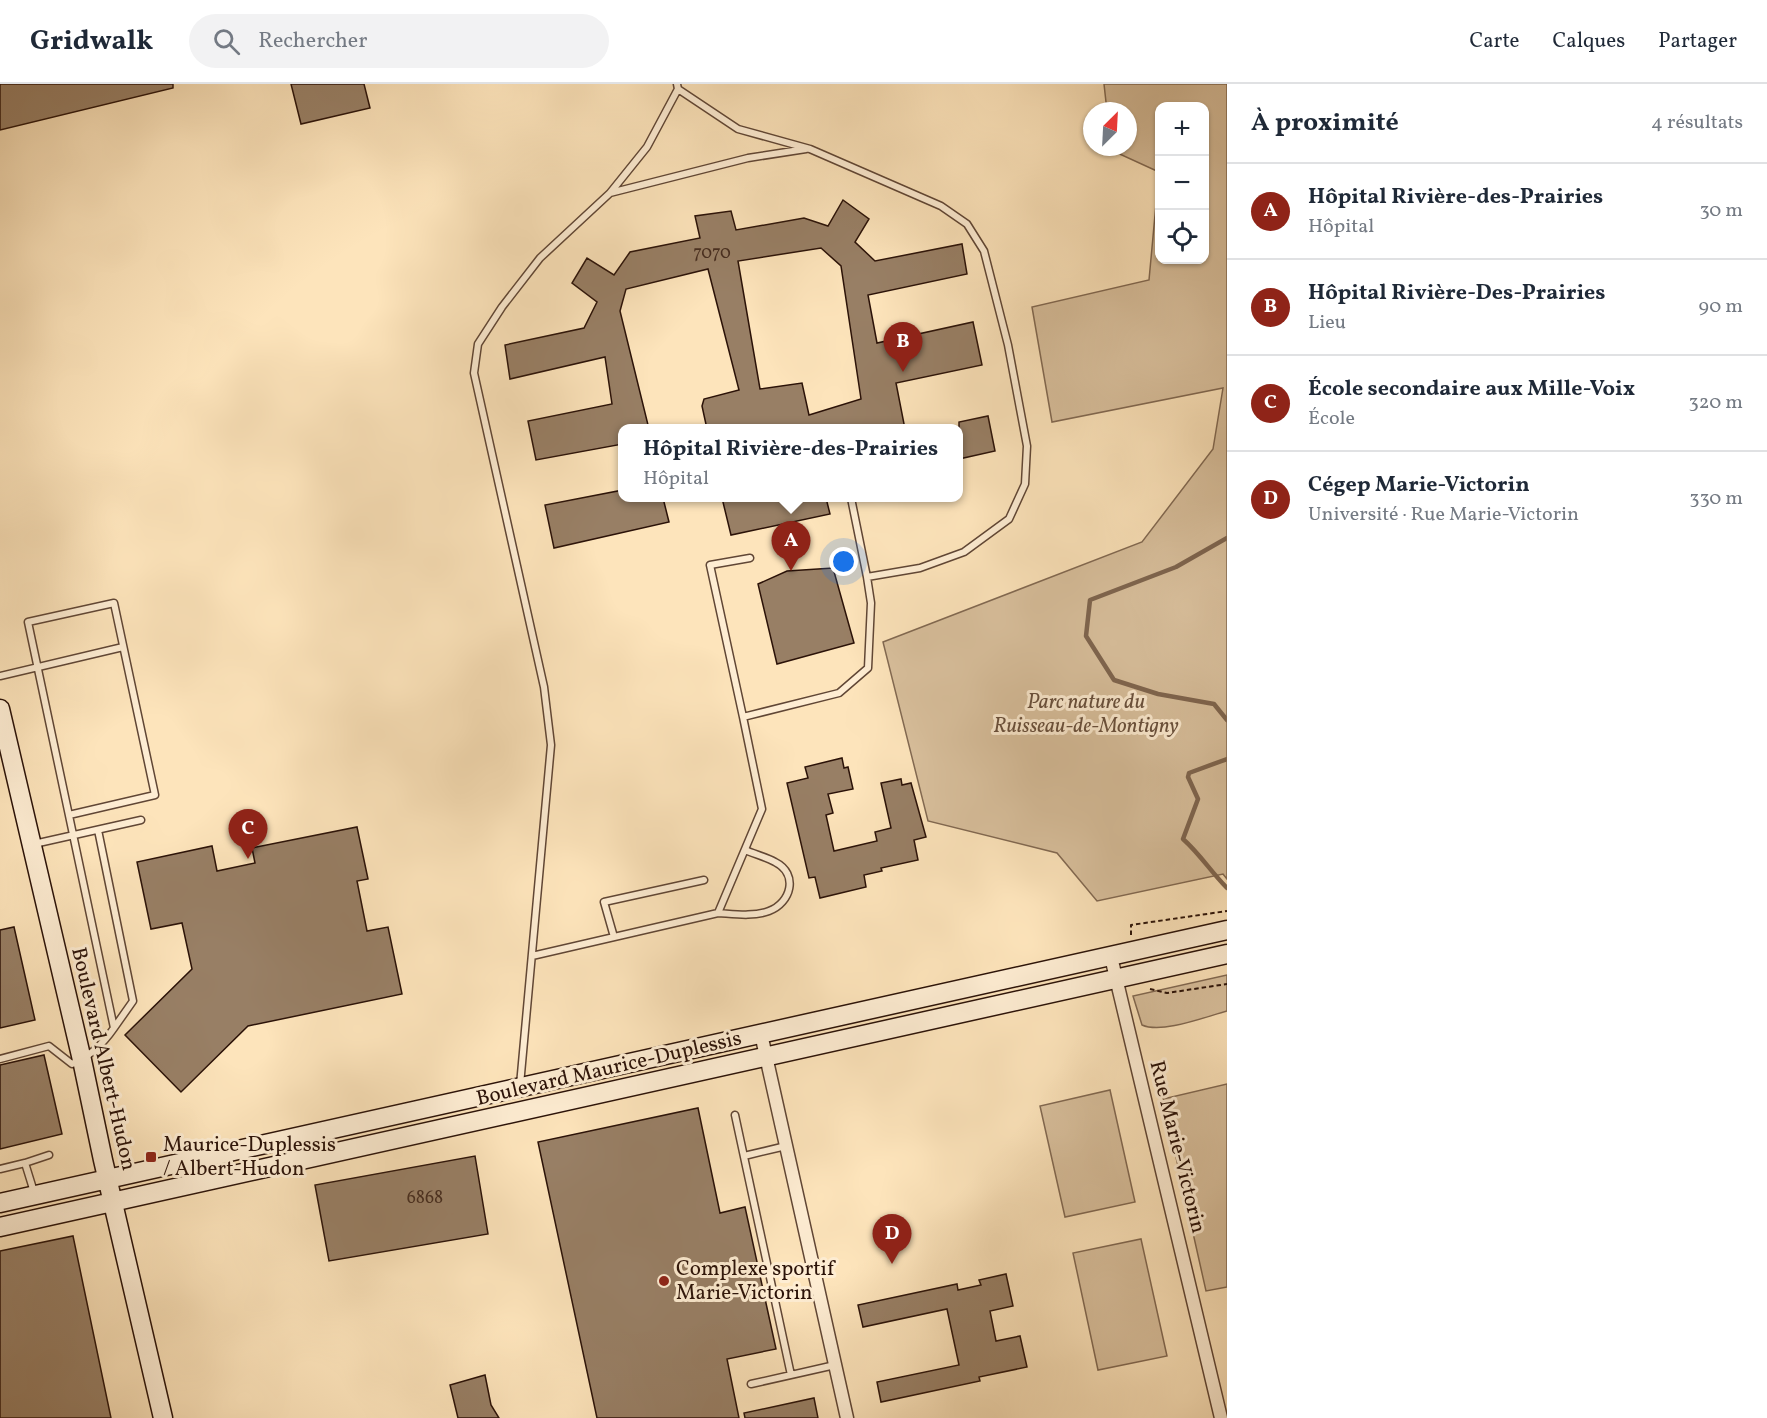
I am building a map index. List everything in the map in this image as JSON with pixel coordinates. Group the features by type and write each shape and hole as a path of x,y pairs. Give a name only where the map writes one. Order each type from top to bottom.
{"street":[{"name":"Boulevard Albert-Hudon","path":"0,709 163,1418"},
{"name":"Boulevard Maurice-Duplessis","path":"0,1227 482,1120 541,1094 761,1034 1227,930"},
{"name":"Boulevard Maurice-Duplessis","path":"0,1203 520,1087 541,1094 766,1057 1227,954"},
{"name":"Rue Marie-Victorin","path":"1111,957 1218,1417"},
{"path":"761,1034 847,1418"}],"lane":[{"path":"520,1087 551,744 544,687 474,373 478,344 502,307 540,258 610,193 647,147 677,86 738,129 810,149 941,206 967,224 984,251 1008,345 1027,446 1025,484 1009,519 963,552 920,568 867,577"},
{"path":"610,193 748,158 810,149"},
{"path":"743,717 839,693 868,668 871,603 852,502"},
{"path":"718,913 762,809 710,565 750,558"},
{"path":"69,815 155,795 114,603 28,622 114,1028"},
{"path":"0,676 123,647"},
{"path":"31,845 141,820"},
{"path":"0,1059 49,1046 72,1064 82,1060 102,1045 133,1001 98,830"},
{"path":"532,956 718,913 741,915 767,912 781,905 788,896 791,884 786,872 777,862 744,850"},
{"path":"614,937 604,902 704,880"},
{"path":"477,1097 482,1120"},
{"path":"425,1110 429,1131"},
{"path":"735,1116 791,1375"},
{"path":"744,1156 786,1146"},
{"path":"0,1169 49,1155"},
{"path":"25,1163 35,1195"},
{"path":"751,1384 835,1365"}],"path":[{"path":"1131,951 1131,924 1227,910"},
{"path":"1136,974 1149,988 1167,993 1227,984"}],"green space":[{"name":"Parc nature du Ruisseau-de-Montigny","path":"1104,84 1227,84 1227,879 1223,874 1097,901 1057,853 928,821 883,642 1142,542 1213,449 1223,388 1052,422 1032,307 1149,280 1155,215 1155,264 1209,264 1209,102 1155,102 1155,170 1124,156 1137,156 1137,102 1106,102"},
{"path":"1227,975 1227,1011 1172,1026 1142,1025 1133,996"},
{"path":"1227,1084 1227,1287 1206,1291 1163,1099"},
{"path":"1110,1090 1135,1202 1065,1217 1040,1106"},
{"path":"1141,1239 1167,1356 1098,1370 1073,1253"}],"building":[{"path":"0,84 173,84 173,88 0,130"},
{"path":"291,84 364,84 370,108 301,124"},
{"path":"843,200 869,219 855,242 875,261 962,244 967,274 868,295 877,343 973,322 982,365 896,383 904,424 706,424 702,406 704,399 739,390 708,269 626,289 620,311 648,424 618,424 618,445 536,460 528,421 612,404 605,357 510,379 505,345 584,328 597,302 572,283 587,258 614,275 630,252 700,238 695,216 731,211 736,230 804,218 828,226","holes":["821,248 841,266 861,399 809,415 802,383 760,389 738,261"]},
{"path":"988,416 995,451 963,458 963,424 959,422"},
{"path":"618,491 618,502 664,502 669,522 554,548 545,505"},
{"path":"723,502 827,502 830,514 731,535"},
{"path":"833,568 854,643 777,664 758,584 787,571"},
{"path":"842,758 844,768 848,767 853,789 828,794 833,813 826,815 834,851 877,841 875,832 891,828 881,783 901,779 902,785 911,783 926,837 914,840 918,860 881,868 882,871 864,875 866,887 820,898 815,877 809,878 787,783 808,778 805,767"},
{"path":"357,827 368,879 357,881 367,931 388,927 402,994 248,1026 181,1092 125,1035 192,969 182,923 151,929 137,862 212,846 217,871 255,863 252,848"},
{"path":"14,927 35,1020 0,1028 0,930"},
{"path":"44,1055 62,1134 0,1149 0,1065"},
{"name":"Complexe sportif Marie-Victorin","path":"698,1108 720,1213 745,1207 776,1349 727,1359 739,1418 597,1418 538,1142"},
{"path":"475,1156 488,1234 329,1261 315,1185"},
{"path":"73,1236 111,1418 0,1418 0,1251"},
{"path":"1006,1274 1013,1306 990,1311 996,1341 1020,1336 1027,1367 979,1377 980,1381 881,1402 877,1382 959,1365 947,1309 863,1327 858,1305 957,1284 958,1290 981,1285 979,1280"},
{"path":"485,1375 491,1405 499,1418 458,1418 450,1385"},
{"path":"814,1398 818,1418 745,1418 744,1413"}],"waterway":[{"path":"1227,538 1176,567 1090,600 1086,636 1114,680 1158,694 1214,704 1227,720"},
{"path":"1227,759 1189,773 1188,777 1198,799 1183,839 1227,888"}],"place":[{"name":"Hôpital Rivière-Des-Prairies","path":"903,372"},
{"name":"Hôpital Rivière-des-Prairies","path":"791,571"},
{"name":"École secondaire aux Mille-Voix","path":"248,859"},
{"name":"Maurice-Duplessis / Albert-Hudon","path":"151,1157"},
{"name":"Cégep Marie-Victorin","path":"892,1264"},
{"name":"Complexe sportif Marie-Victorin","path":"664,1281"}]}
